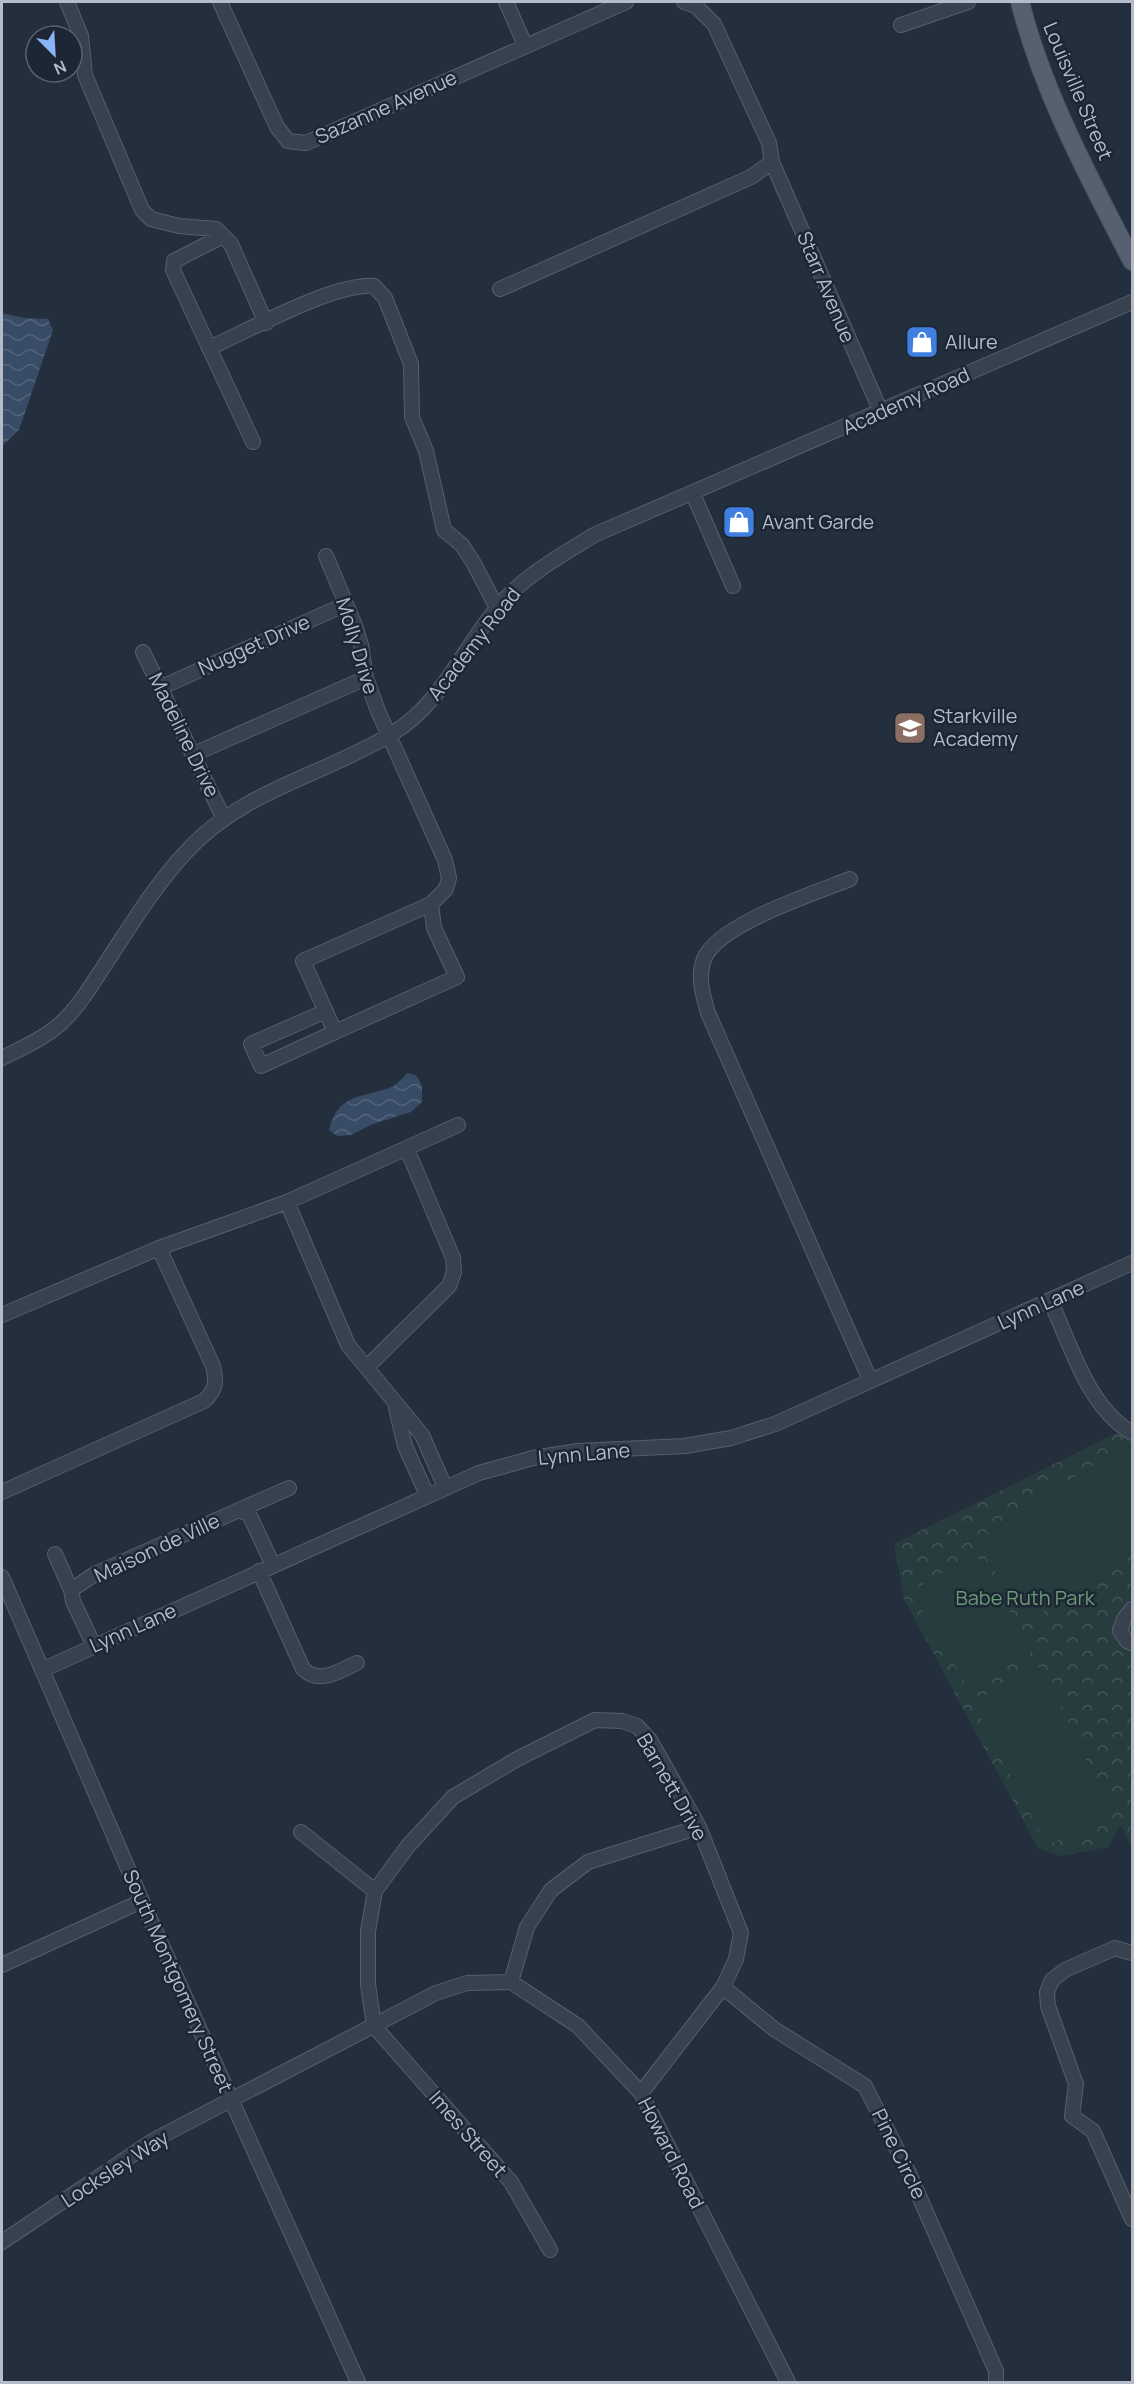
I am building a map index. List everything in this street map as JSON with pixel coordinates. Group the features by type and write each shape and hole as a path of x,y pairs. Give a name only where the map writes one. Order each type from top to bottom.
{"main road":[{"name":"Louisville Street","path":"1020,2 1030,41 1072,143 1132,261"}],"street":[{"path":"67,2 81,36 85,75 142,210 151,219 179,226 216,229 231,244 266,323"},
{"name":"Sazanne Avenue","path":"220,2 277,127 288,141 306,143 626,2"},
{"path":"506,2 525,45"},
{"path":"500,289 751,177 772,162 769,143 714,24 696,6 684,2"},
{"path":"900,25 968,2"},
{"name":"Starr Avenue","path":"772,162 881,412"},
{"path":"223,236 174,261 173,270 252,442"},
{"path":"209,348 330,293 357,285 374,286 385,298 411,364 412,417 426,451 444,530 462,545 496,608"},
{"name":"Academy Road","path":"2,1058 35,1041 60,1023 86,993 156,888 187,850 224,819 280,785 352,755 388,736 428,704 455,670 496,608 522,583 594,535 1132,302"},
{"path":"693,494 733,586"},
{"name":"Molly Drive","path":"326,556 361,645 366,678 388,736 445,860 448,878 446,889 431,904"},
{"name":"Nugget Drive","path":"162,687 346,604"},
{"name":"Madeline Drive","path":"143,652 162,687 224,819"},
{"path":"194,754 366,678"},
{"path":"850,879 750,920 728,932 711,947 704,960 700,978 708,1013 870,1380"},
{"path":"326,1011 251,1044 261,1066 457,977 434,928 431,904 303,961 326,1011 335,1032"},
{"path":"2,1315 159,1248 287,1202 458,1125"},
{"path":"367,1367 449,1286 454,1272 453,1258 406,1149"},
{"path":"287,1202 348,1346 422,1435 446,1487"},
{"path":"2,1492 204,1401 213,1393 217,1380 213,1366 159,1248"},
{"name":"Lynn Lane","path":"42,1670 479,1473 533,1458 578,1452 685,1446 731,1438 775,1424 1132,1263"},
{"path":"1050,1300 1094,1394 1111,1417 1132,1432"},
{"path":"396,1406 405,1446 427,1495"},
{"path":"239,1510 288,1488"},
{"name":"Maison de Ville","path":"94,1646 73,1601 71,1590 95,1575 239,1510 249,1514 273,1565"},
{"path":"55,1554 71,1590"},
{"path":"259,1571 303,1669 309,1675 321,1678 357,1663"},
{"name":"South Montgomery Street","path":"2,1577 142,1901 358,2382"},
{"path":"1132,1609 1124,1619 1120,1631 1127,1641 1132,1643"},
{"name":"Barnett Drive","path":"374,2026 368,1984 368,1931 375,1891 408,1846 453,1797 517,1759 595,1720 622,1721 637,1726 650,1740 699,1827 741,1933 736,1959 723,1987 641,2093"},
{"path":"232,2102 436,1993 467,1983 510,1982 527,1927 551,1890 588,1862 699,1827"},
{"path":"301,1832 375,1891"},
{"path":"2,1965 142,1901"},
{"path":"1132,1953 1115,1948 1065,1970 1052,1980 1047,1992 1048,2006 1076,2084 1072,2116 1093,2131 1132,2219"},
{"name":"Howard Road","path":"510,1982 578,2026 641,2093 788,2382"},
{"name":"Pine Circle","path":"723,1987 774,2029 865,2086 908,2171 996,2370 996,2382"},
{"name":"Imes Street","path":"374,2026 511,2182 550,2250"},
{"name":"Locksley Way","path":"2,2242 154,2140 232,2102"}],"green space":[{"name":"Babe Ruth Park","path":"1132,1425 1132,1849 1121,1825 1108,1847 1060,1856 1038,1848 904,1599 894,1544"},
{"path":"1128,1443 1132,1450 1132,1551 1029,1621 975,1541"},
{"path":"976,1554 1033,1651 968,1687 911,1591"},
{"path":"1041,1666 1112,1813 1047,1846 973,1702"}],"water":[{"path":"2,313 24,318 48,319 53,330 19,430 2,446"},
{"path":"408,1073 417,1076 422,1086 422,1102 411,1112 373,1124 351,1135 337,1136 329,1130 333,1118 344,1104 360,1096 392,1087"}],"place":[{"name":"Allure","path":"922,342"},
{"name":"Avant Garde","path":"739,522"},
{"name":"Starkville Academy","path":"910,728"}]}
